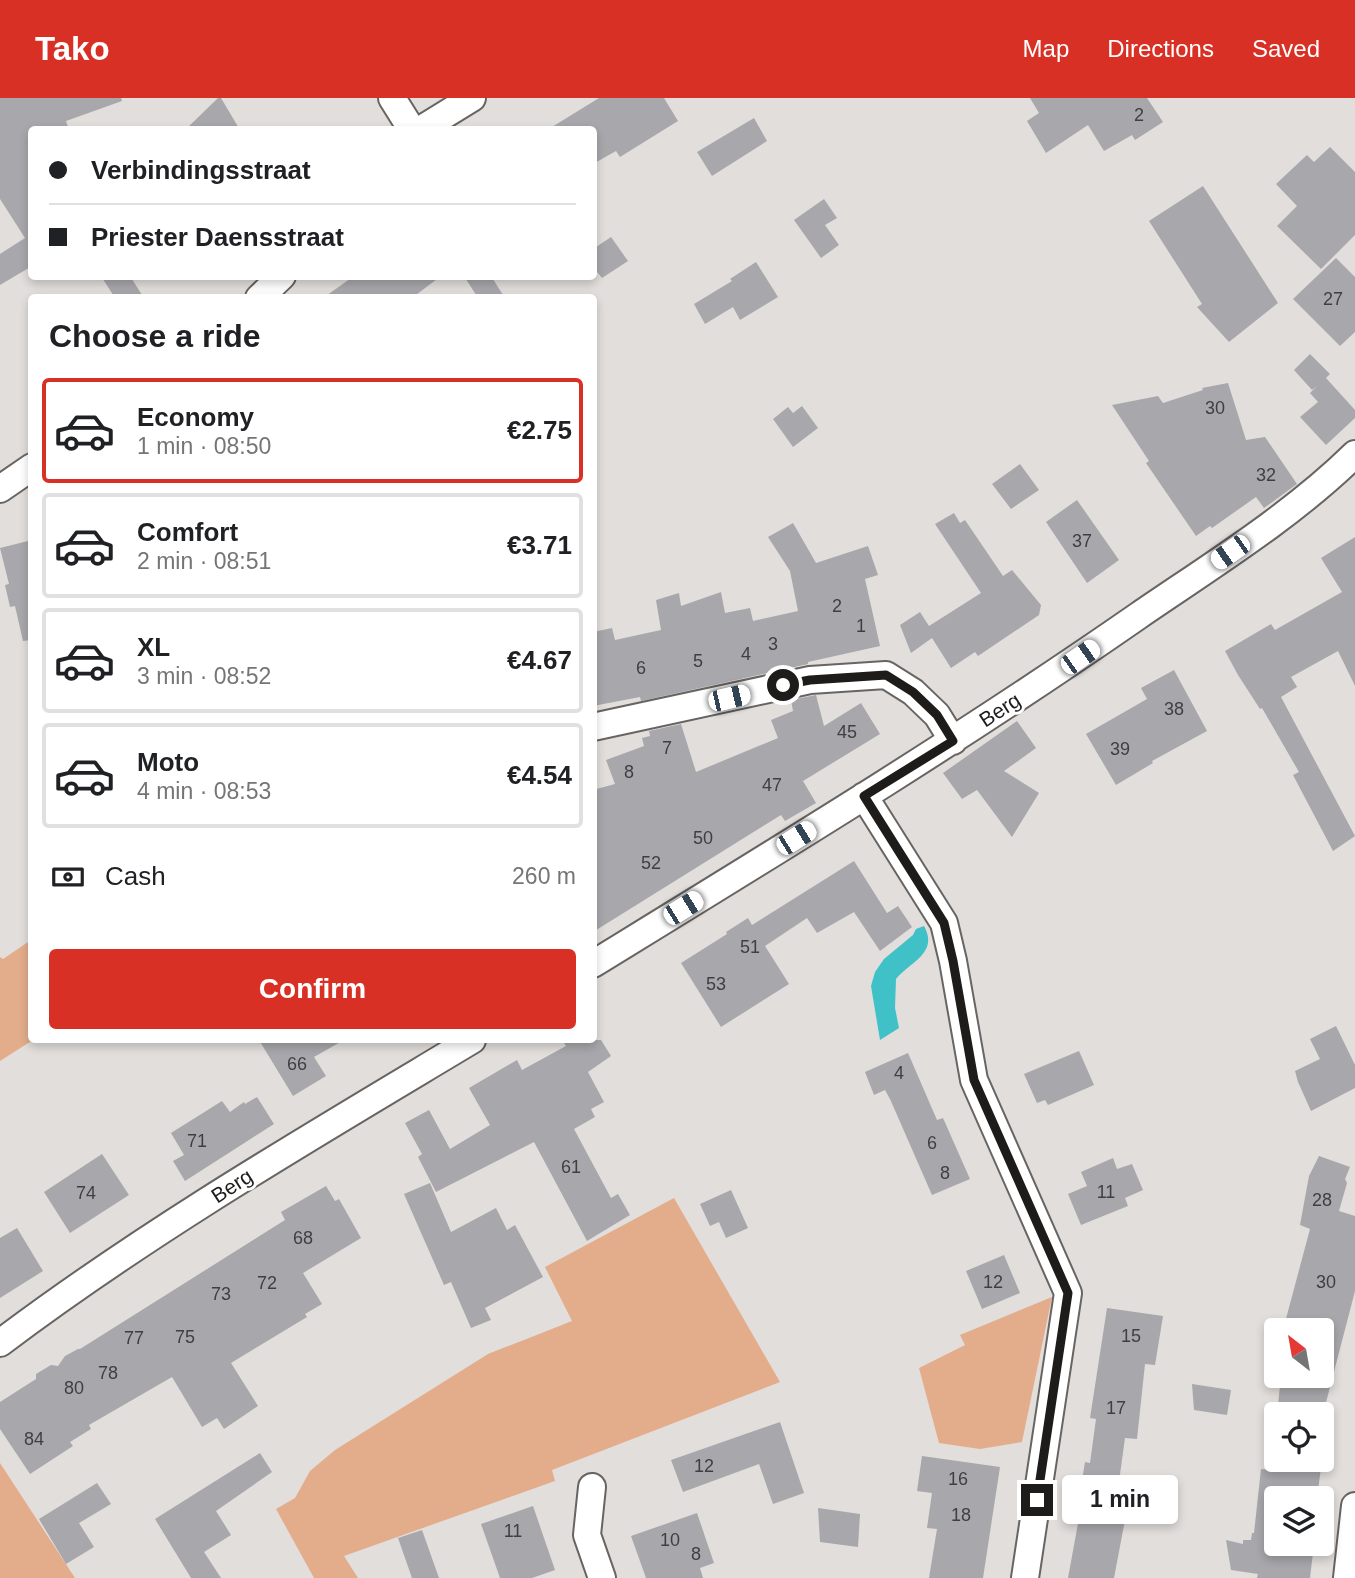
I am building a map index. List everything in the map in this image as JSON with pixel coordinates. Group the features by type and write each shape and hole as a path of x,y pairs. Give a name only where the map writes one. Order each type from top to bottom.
{"street":[{"path":"392,98 410,126"},
{"path":"426,126 472,98"},
{"path":"264,294 278,280"},
{"name":"Berg","path":"597,962 953,741 1058,672 1272,523 1329,480 1355,454"},
{"path":"0,489 28,470"},
{"path":"597,726 810,680 886,675 913,692 937,715 953,741"},
{"path":"864,796 944,923 974,1080 1068,1293 1026,1578"},
{"name":"Berg","path":"0,1343 63,1296 246,1176 467,1043"},
{"path":"592,1487 587,1535 602,1578"},
{"path":"1347,1578 1355,1506"}],"shaded area":[{"path":"28,942 28,1043 0,1061 0,957 3,959"},
{"path":"674,1198 780,1382 552,1470 555,1481 344,1556 358,1578 314,1578 276,1509 295,1498 310,1471 335,1450 488,1354 572,1321 545,1267"},
{"path":"1052,1297 1022,1442 980,1449 939,1443 919,1368 965,1345 960,1335"},
{"path":"0,1463 75,1578 0,1578"}],"water":[{"path":"924,926 928,935 925,950 896,979 895,1008 899,1028 880,1040 871,986 875,972 884,959 913,935 916,929"}],"building":[{"path":"0,98 121,98 122,101 66,121 68,126 28,126 28,268 0,285 0,254 25,238 0,199"},
{"path":"221,98 238,126 189,126"},
{"path":"599,98 664,98 678,121 620,157 616,151 597,162 597,126 554,126"},
{"path":"1030,98 1147,98 1163,122 1135,140 1132,135 1104,151 1088,125 1046,153 1027,121 1039,113"},
{"path":"754,118 767,141 712,176 697,152"},
{"path":"1330,147 1355,172 1355,235 1321,269 1277,226 1297,206 1276,184 1307,155 1314,162"},
{"path":"1203,186 1278,303 1229,342 1197,307 1202,304 1149,221"},
{"path":"824,199 837,218 825,225 839,245 821,258 794,220"},
{"path":"611,237 628,261 602,278 597,272 597,246"},
{"path":"1336,258 1355,277 1355,332 1340,346 1293,299"},
{"path":"756,262 778,297 740,320 733,307 705,324 694,304 732,281 730,279"},
{"path":"104,280 133,280 141,294 112,294"},
{"path":"348,280 436,280 417,294 329,294"},
{"path":"467,280 494,280 502,294 475,294"},
{"path":"1310,354 1330,374 1326,378 1355,410 1355,418 1326,445 1300,417 1318,402 1310,393 1317,386 1312,390 1294,370"},
{"path":"1228,383 1246,440 1265,437 1297,484 1264,508 1256,497 1196,536 1146,463 1149,461 1112,405 1158,396 1163,403 1203,390 1202,388"},
{"path":"802,406 818,428 793,447 773,419 788,407 793,413"},
{"path":"1020,464 1039,490 1011,509 992,484"},
{"path":"1077,500 1119,560 1087,583 1046,522"},
{"path":"954,513 960,523 965,520 1003,576 1012,570 1041,605 1039,615 978,656 975,652 951,668 932,638 911,653 900,625 920,612 929,626 981,593 935,524"},
{"path":"793,523 816,563 868,546 878,575 865,579 880,646 641,701 640,697 597,705 597,631 612,628 615,640 661,630 656,600 679,593 681,606 721,592 725,613 750,608 753,621 798,611 790,571 768,537"},
{"path":"1355,537 1355,686 1338,651 1291,677 1297,687 1281,697 1355,836 1333,851 1293,775 1299,772 1225,651 1271,624 1275,630 1342,592 1321,558"},
{"path":"28,541 28,640 23,641 15,606 10,607 5,585 9,584 0,548"},
{"path":"1174,670 1207,731 1152,761 1153,763 1116,785 1086,734 1147,699 1141,688"},
{"path":"816,695 824,726 861,703 880,734 803,781 816,803 785,821 781,815 597,930 597,789 615,784 606,760 644,746 642,738 650,736 649,731 681,724 696,772 778,738 771,720 793,711 791,700"},
{"path":"1017,721 1036,748 1004,771 1039,793 1012,837 977,790 962,799 943,773"},
{"path":"854,861 887,913 898,906 912,927 880,951 854,912 817,933 807,918 765,946 789,984 721,1027 681,963 748,918 752,925"},
{"path":"1336,1026 1355,1065 1355,1088 1311,1111 1295,1071 1320,1059 1310,1039"},
{"path":"597,1040 601,1040 611,1056 588,1072 604,1102 591,1109 595,1117 574,1129 611,1198 618,1194 630,1215 587,1241 534,1142 436,1192 418,1157 422,1154 405,1123 429,1110 450,1149 490,1125 469,1088 517,1060 522,1070 566,1046 564,1043 597,1043"},
{"path":"261,1043 339,1043 314,1057 326,1076 293,1096"},
{"path":"1079,1051 1094,1085 1048,1105 1045,1100 1037,1103 1024,1074"},
{"path":"908,1053 937,1120 943,1118 970,1179 932,1195 890,1099 885,1090 874,1095 865,1072"},
{"path":"257,1097 274,1124 185,1181 173,1161 184,1155 171,1133 222,1101 230,1112"},
{"path":"102,1154 129,1195 70,1233 44,1192"},
{"path":"1319,1156 1350,1167 1339,1211 1355,1216 1355,1291 1334,1372 1334,1318 1286,1318 1310,1229 1300,1225 1309,1176"},
{"path":"1113,1158 1117,1169 1132,1164 1143,1190 1125,1198 1128,1206 1081,1225 1068,1194 1087,1186 1081,1172"},
{"path":"430,1183 451,1232 496,1208 507,1230 515,1225 543,1277 485,1308 491,1320 471,1328 451,1282 444,1285 404,1194"},
{"path":"326,1186 335,1201 339,1199 361,1238 303,1273 322,1304 305,1314 307,1317 231,1363 258,1406 224,1429 217,1418 202,1427 172,1377 89,1425 91,1429 70,1442 73,1446 30,1474 0,1429 0,1402 36,1379 36,1374 51,1365 58,1366 65,1356 285,1220 281,1212"},
{"path":"731,1190 748,1228 726,1238 719,1222 710,1226 700,1204"},
{"path":"17,1228 43,1271 0,1298 0,1238"},
{"path":"1004,1255 1020,1293 982,1309 966,1271"},
{"path":"1107,1308 1163,1316 1155,1365 1145,1364 1137,1439 1125,1438 1114,1518 1125,1520 1114,1578 1068,1578 1079,1518 1076,1518 1085,1462 1090,1463 1096,1419 1090,1418"},
{"path":"1192,1384 1231,1390 1227,1415 1194,1410"},
{"path":"1280,1388 1330,1388 1326,1402 1278,1402"},
{"path":"780,1422 804,1493 773,1504 759,1464 683,1492 671,1460"},
{"path":"260,1453 272,1472 216,1511 231,1535 204,1552 221,1578 191,1578 155,1519"},
{"path":"922,1456 1000,1467 983,1578 929,1578 937,1529 927,1528 932,1493 917,1491"},
{"path":"1261,1469 1264,1472 1320,1472 1319,1486 1264,1486 1264,1556 1313,1556 1310,1578 1257,1578 1258,1574 1231,1570 1226,1540 1243,1544 1243,1540 1251,1540"},
{"path":"97,1483 111,1504 79,1523 94,1547 66,1564 39,1519"},
{"path":"533,1506 555,1570 532,1578 500,1578 481,1524"},
{"path":"818,1508 860,1514 858,1547 820,1542"},
{"path":"697,1513 714,1563 700,1568 703,1578 646,1578 631,1536"},
{"path":"422,1530 439,1578 412,1578 398,1538"}],"route":[{"path":"783,685 810,680 886,675 913,692 937,715 953,741 864,796 944,923 974,1080 1068,1293 1037,1500"}]}
